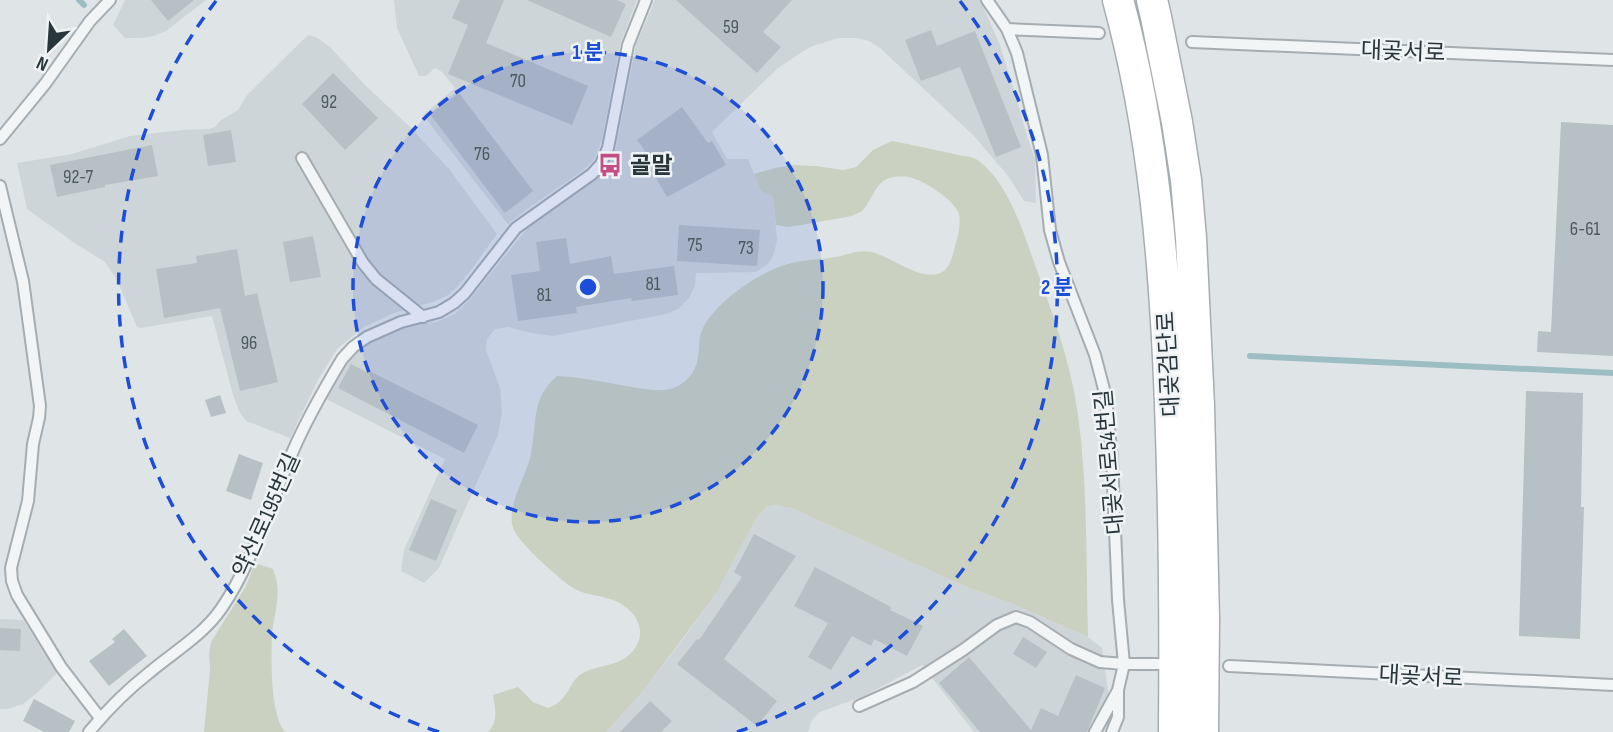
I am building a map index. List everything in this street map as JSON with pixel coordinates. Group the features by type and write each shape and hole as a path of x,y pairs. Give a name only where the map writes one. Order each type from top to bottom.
{"main road":[{"name":"대곶검단로","path":"1118,0 1129,38 1150,147 1162,249 1173,484 1174,732"},
{"name":"대곶검단로","path":"1152,0 1186,180 1191,238 1201,459 1203,732"}],"lane":[{"path":"0,139 45,83 90,20 110,0"},
{"name":"약산로195번길","path":"89,732 130,689 204,629 221,609 254,545 291,455 342,359 367,337 401,322 439,312 454,303 465,293 516,228 592,174 601,164 608,148 628,45 646,0"},
{"name":"대곶서로54번길","path":"987,0 1007,29 1017,53 1039,143 1047,207 1059,262 1095,355 1106,397 1124,664 1118,690 1118,717 1112,732"},
{"path":"1007,29 1098,33"},
{"name":"대곶서로","path":"1192,42 1613,60"},
{"path":"302,158 363,262 376,279 423,317"},
{"path":"0,186 23,281 40,406 33,444 28,501 11,568 12,581 17,595 61,667 100,718"},
{"path":"859,706 913,682 996,625 1016,617 1030,622 1072,649 1100,662 1162,663"},
{"name":"대곶서로","path":"1229,666 1613,685"},
{"path":"1095,732 1118,690"}],"shaded area":[{"path":"125,0 206,0 166,31 154,36 125,38 113,25"},
{"path":"394,0 637,0 620,45 602,140 594,160 508,224 423,115 455,88 442,72 435,68 426,76 419,76 397,28"},
{"path":"655,0 980,0 1000,45 1035,159 1036,203 1024,201 1009,177 974,136 880,48 869,41 856,38 838,38 810,47 777,69 712,132 727,159 748,159 761,191 773,197 777,240 774,254 767,265 756,272 696,273 695,285 689,298 678,309 666,314 553,336 508,327 495,329 487,339 486,350 500,388 502,412 498,435 439,568 424,583 401,571 404,550 445,459 326,399 338,375 358,350 392,331 416,324 437,322 455,314 529,226 599,176 609,164 615,151 636,45"},
{"path":"308,35 330,47 365,85 410,127 449,169 497,234 468,274 448,295 394,313 364,327 337,349 318,380 290,438 246,421 240,413 212,316 137,327 117,280 105,262 27,209 17,163 72,154 130,136 215,127 238,110 247,95"},
{"path":"775,505 791,508 969,588 1088,637 1102,648 1109,698 1090,732 974,732 922,665 864,696 820,712 812,720 808,732 606,732 643,691 716,594 756,519 766,507"},
{"path":"0,619 23,620 57,673 23,704 8,709 0,709"}],"green space":[{"path":"892,141 976,159 998,181 1019,222 1060,337 1075,395 1085,498 1088,637 969,588 791,508 775,505 766,507 756,519 716,594 643,691 606,732 488,732 495,719 493,695 518,687 533,702 548,708 566,695 579,675 624,659 636,647 639,639 638,622 627,608 610,599 583,593 569,585 532,553 514,530 514,502 529,463 536,412 549,384 557,376 652,390 676,387 694,370 702,330 719,306 753,280 788,264 867,251 919,273 938,274 945,270 957,239 959,214 945,197 922,182 901,176 887,179 878,186 862,211 852,216 788,227 776,225 773,197 761,191 754,174 792,165 843,170 856,167 873,150"},
{"path":"255,563 273,569 276,578 278,594 272,635 272,686 276,713 285,732 204,732 211,642 246,586"}],"building":[{"path":"151,0 194,0 168,21"},
{"path":"460,0 504,0 486,43 588,86 572,125 448,74 468,25 452,18"},
{"path":"527,0 617,0 626,4 611,37"},
{"path":"676,0 792,0 763,32 781,47 757,73"},
{"path":"931,30 937,46 975,31 1021,147 996,157 960,67 921,81 905,40"},
{"path":"333,73 378,118 345,150 302,104"},
{"path":"459,93 533,191 505,213 430,114"},
{"path":"682,107 708,143 712,141 726,165 667,197 653,173 659,170 637,140"},
{"path":"1561,122 1613,125 1613,356 1537,352 1538,331 1551,332"},
{"path":"231,130 236,162 208,166 203,135"},
{"path":"152,145 158,176 57,197 50,165"},
{"path":"679,225 760,230 757,266 677,261"},
{"path":"313,236 321,277 290,282 283,242"},
{"path":"566,238 570,264 611,256 614,274 674,266 678,295 632,301 631,298 576,307 577,313 518,321 511,275 540,271 536,242"},
{"path":"237,249 245,296 257,293 278,382 240,391 220,308 164,318 156,269 197,263 196,256"},
{"path":"351,364 478,425 464,453 338,388"},
{"path":"1526,391 1583,393 1581,507 1584,507 1580,639 1519,636"},
{"path":"220,395 226,413 211,417 205,400"},
{"path":"239,454 263,463 251,500 226,491"},
{"path":"431,499 457,510 436,561 409,550"},
{"path":"754,534 796,556 724,659 777,701 757,726 677,664 697,639 699,640 742,577 734,572"},
{"path":"815,567 923,626 907,656 874,639 871,646 852,636 831,670 808,657 828,623 794,606"},
{"path":"0,628 21,629 20,651 0,650"},
{"path":"124,629 147,656 109,686 89,661 115,642 112,639"},
{"path":"1023,637 1047,652 1036,668 1013,654"},
{"path":"969,657 1031,730 1041,708 1058,716 1076,675 1105,688 1087,732 980,732 939,683"},
{"path":"34,699 75,721 69,732 44,732 23,721"},
{"path":"650,701 672,721 661,732 620,732"}],"waterway":[{"path":"79,0 84,5"},
{"path":"1250,356 1613,373"}],"place":[{"name":"골말","path":"610,165"}]}
